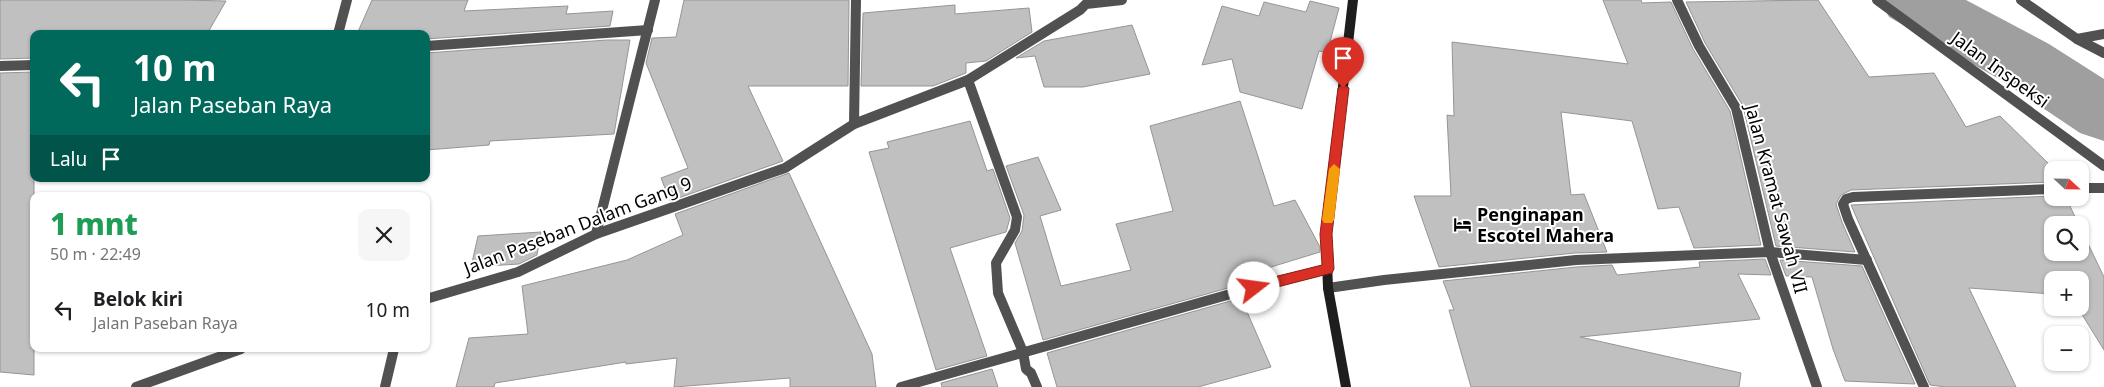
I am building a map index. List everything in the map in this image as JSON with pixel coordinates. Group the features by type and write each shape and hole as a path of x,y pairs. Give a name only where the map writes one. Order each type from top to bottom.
{"main road":[{"path":"1346,387 1328,288 1326,234 1352,0"}],"street":[{"path":"339,30 348,0"},
{"path":"596,234 655,0"},
{"path":"854,124 856,0"},
{"name":"Jalan Paseban Dalam Gang 9","path":"430,299 518,272 596,234 785,168 854,124 968,80 1080,10 1086,2 1122,0"},
{"name":"Jalan Kramat Sawah VII","path":"1676,0 1699,46 1736,108 1770,252 1817,387"},
{"name":"Jalan Inspeksi","path":"1877,0 2104,166"},
{"path":"2021,0 2077,39 2104,54"},
{"path":"430,46 648,30"},
{"path":"2077,39 2104,34"},
{"path":"0,66 30,65"},
{"path":"968,80 1016,217 1015,230 996,263 998,294 1023,352 1026,369 1031,373 1037,387"},
{"path":"2089,189 2102,191"},
{"path":"1924,387 1848,219 1843,204 1846,199 1853,197 2044,190"},
{"path":"1328,288 1384,280 1576,260 1770,252 1867,260"},
{"path":"901,387 1273,282 1328,269"},
{"path":"136,387 233,352"},
{"path":"385,387 393,352"}],"building":[{"path":"0,0 226,1 209,30 30,30 30,58 0,59"},
{"path":"372,0 468,0 464,11 568,6 566,14 613,11 610,26 430,39 430,30 359,30"},
{"path":"684,0 849,0 848,86 748,86 783,161 670,201 661,178 688,168 646,63 652,38 676,37"},
{"path":"1603,0 1641,0 1642,3 1671,2 1693,49 1730,111 1761,245 1694,248 1679,207 1658,209 1632,121 1561,112 1571,195 1584,194 1607,252 1575,253 1439,267 1414,196 1451,196 1447,115 1454,116 1452,42 1628,64"},
{"path":"1818,0 1869,77 1934,73 1966,127 2000,116 2046,161 2044,161 2044,182 1851,190 1841,195 1836,204 1855,252 1776,246 1743,106 1705,43 1686,2"},
{"path":"1310,1 1339,8 1327,53 1319,51 1302,109 1240,92 1232,59 1202,65 1222,6 1259,16 1264,2 1306,12"},
{"path":"955,5 955,14 1029,8 1032,32 986,61 966,63 966,73 933,86 861,86 863,13"},
{"path":"1132,25 1150,74 1083,87 1044,87 1035,56 1016,58 1044,41"},
{"path":"630,40 614,134 490,141 489,145 430,150 430,53"},
{"path":"30,72 30,182 34,182 34,192 30,192 30,352 34,352 34,375 0,372 0,73"},
{"path":"1240,101 1274,206 1295,200 1320,247 1320,252 1232,279 1235,286 1043,340 1015,243 1022,231 1024,215 1006,166 1038,157 1061,210 1040,216 1061,286 1131,270 1116,224 1173,211 1150,126"},
{"path":"970,121 987,171 993,169 1010,218 1006,232 950,248 987,356 936,370 869,152 889,148 887,142"},
{"path":"789,173 872,354 876,387 790,387 790,378 674,387 677,358 626,364 626,362 495,383 494,387 456,387 469,338 528,334 522,286 627,260 683,235 675,214"},
{"path":"2044,196 2044,206 2070,206 2075,216 2044,216 2044,261 2089,261 2089,246 2104,277 2104,350 2083,316 2089,316 2089,271 2044,271 2044,293 1969,288 2016,387 1946,387 1930,385 1851,205"},
{"path":"541,232 537,255 519,264 471,267 478,236"},
{"path":"1765,259 1771,275 1738,274 1760,319 1580,337 1741,373 1739,387 1471,387 1449,310 1454,310 1443,281 1612,265 1617,275 1700,267 1699,262"},
{"path":"1780,260 1862,266 1915,384 1845,381 1833,349 1812,277 1786,276"},
{"path":"1241,298 1271,367 1198,387 1057,387 1047,353"},
{"path":"992,369 998,387 942,387 941,383"}],"waterway":[{"path":"1912,0 2025,62 2104,114"}],"slow traffic":[{"path":"1328,220 1334,169"}],"place":[{"name":"Penginapan Escotel Mahera","path":"1463,225"}],"route":[{"path":"1254,288 1328,269 1326,234 1343,88"}]}
